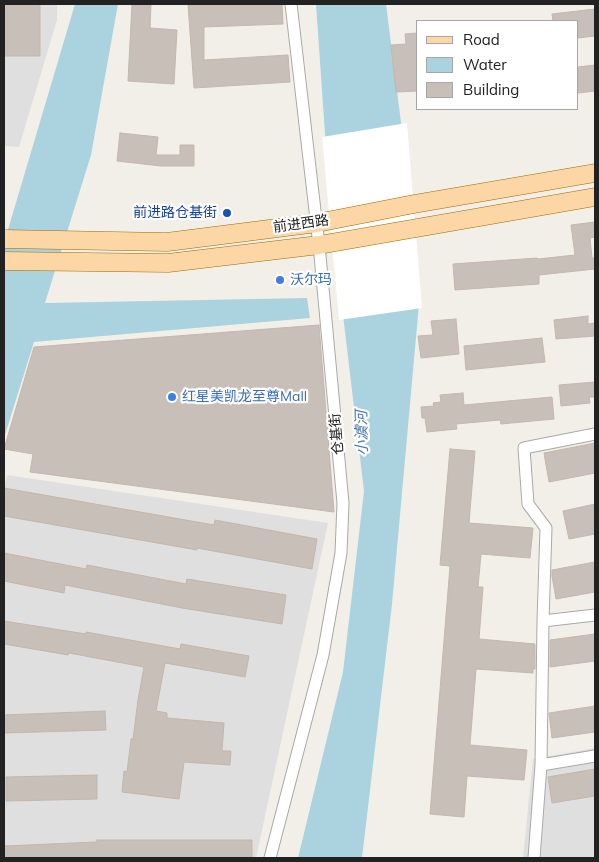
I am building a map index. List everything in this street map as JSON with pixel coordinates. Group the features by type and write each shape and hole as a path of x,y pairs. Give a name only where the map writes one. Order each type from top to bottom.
{"main road":[{"name":"前进西路","path":"4,239 167,242 323,222 414,204 595,173"},
{"name":"前进西路","path":"4,260 168,264 326,244 595,197"}],"street":[{"name":"仓基街","path":"270,858 323,655 341,553 343,503 326,244 291,4"},
{"path":"534,858 540,765 546,528 528,504 524,448 595,434"},
{"path":"543,621 595,615"},
{"path":"540,765 595,756"}],"shaded area":[{"path":"4,4 57,4 57,20 19,147 4,146"},
{"path":"7,475 328,523 256,858 4,858 4,488"},
{"path":"595,748 595,858 523,858 533,759"}],"water":[{"path":"75,4 118,4 91,155 45,303 307,298 310,318 34,342 4,438 4,243"},
{"name":"小澞河","path":"316,4 386,4 404,146 419,304 392,604 362,858 298,858 343,672 364,491 326,148"}],"pier":[{"path":"407,123 422,308 339,320 322,137"}],"building":[{"path":"4,4 40,4 40,56 4,56"},
{"path":"132,4 151,4 150,28 177,30 174,84 128,81"},
{"path":"188,4 282,4 283,24 204,27 204,60 288,55 290,82 194,88"},
{"path":"595,9 595,36 579,38 579,20 553,20 552,14"},
{"path":"416,33 416,91 396,92 391,45 406,44 405,34"},
{"path":"595,65 595,91 579,93 579,67"},
{"path":"120,133 158,137 156,155 180,155 180,145 194,145 194,166 161,166 117,161"},
{"path":"595,222 595,237 590,238 592,258 595,258 595,269 539,275 539,284 455,290 453,264 575,255 571,225"},
{"path":"588,316 588,324 595,323 595,336 556,339 554,320"},
{"path":"456,319 459,354 421,358 418,336 433,335 431,321"},
{"name":"红星美凯龙至尊Mall","path":"319,325 334,512 30,472 33,454 4,449 34,347"},
{"path":"542,338 545,362 466,370 464,346"},
{"path":"595,382 595,397 589,397 590,403 561,406 559,385"},
{"path":"463,393 464,405 552,397 554,419 501,424 500,420 456,424 457,429 427,432 425,418 422,418 421,407 434,406 433,403 441,402 440,395"},
{"path":"595,443 595,473 549,482 544,453"},
{"path":"450,449 475,451 469,523 533,528 530,558 481,554 478,587 483,587 479,639 535,644 535,669 533,669 533,673 476,669 470,745 527,750 524,780 467,776 464,817 430,814 450,566 440,565"},
{"path":"4,488 214,525 215,520 317,539 312,569 4,516"},
{"path":"595,504 595,534 569,539 563,511"},
{"path":"4,553 86,569 87,565 186,584 187,579 286,595 282,624 182,608 65,585 64,593 4,581"},
{"path":"595,562 595,592 556,599 552,570"},
{"path":"4,621 86,634 86,632 180,649 181,644 249,656 245,677 165,663 156,711 167,713 167,718 224,723 222,751 231,751 230,765 184,762 179,799 122,792 124,771 127,772 144,667 69,653 68,655 4,644"},
{"path":"595,634 595,661 550,667 550,640"},
{"path":"595,706 595,732 552,738 549,713"},
{"path":"105,711 106,730 4,733 4,715"},
{"path":"595,769 595,796 552,803 548,777"},
{"path":"97,775 97,799 6,801 6,777"},
{"path":"97,840 252,840 252,858 4,858 4,846 97,842"}],"place":[{"name":"前进路仓基街","path":"227,213"},
{"name":"沃尔玛","path":"280,280"},
{"name":"红星美凯龙至尊Mall","path":"172,397"}]}
